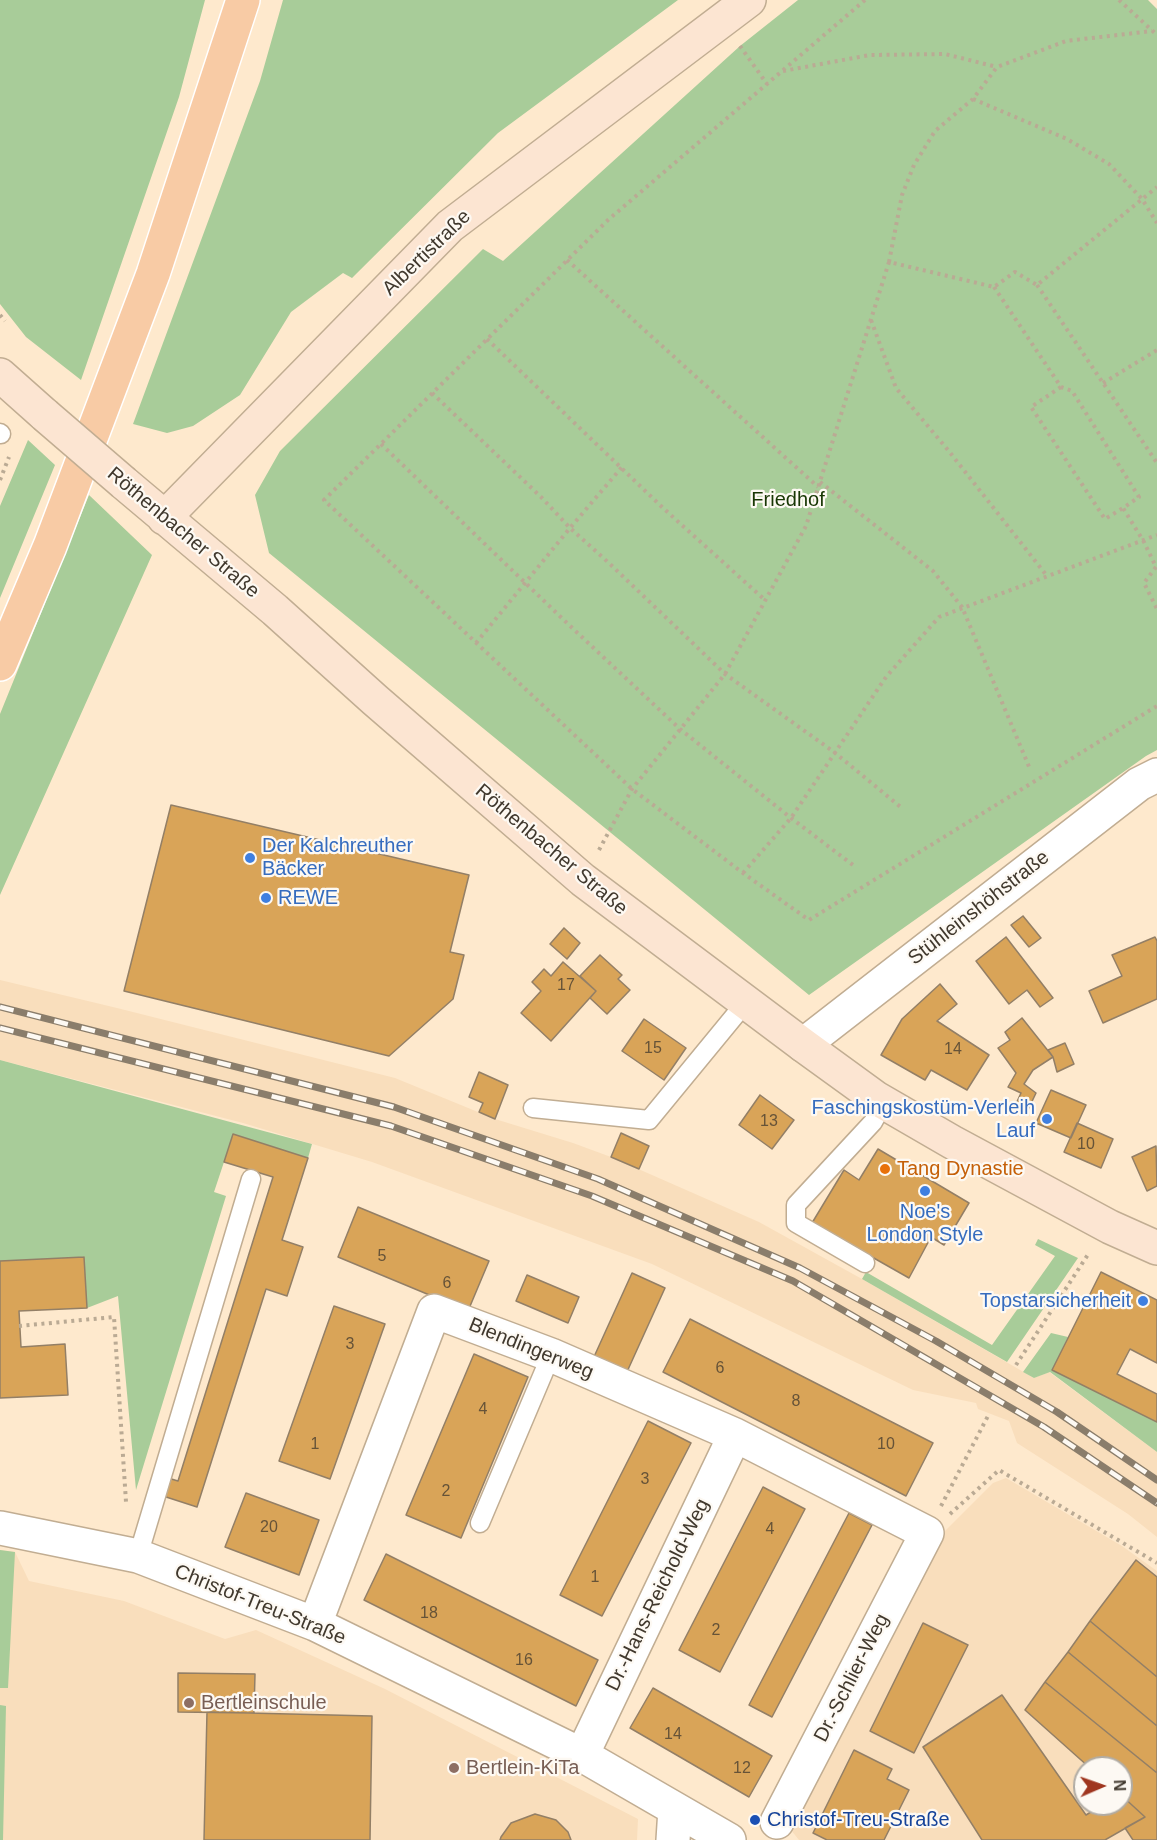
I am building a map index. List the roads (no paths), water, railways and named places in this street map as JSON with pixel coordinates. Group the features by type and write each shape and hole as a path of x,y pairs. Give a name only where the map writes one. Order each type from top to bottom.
{"main road":[{"path":"0,664 50,546 153,274 243,0"},
{"name":"Albertistraße","path":"164,518 450,226 749,0"},
{"name":"Röthenbacher Straße","path":"0,375 164,518 275,610 583,880 803,1045 884,1102 952,1142 1110,1227 1155,1241"}],"street":[{"name":"Stühleinshöhstraße","path":"803,1045 1138,784 1157,774"},
{"name":"Blendingerweg","path":"315,1624 434,1311 551,1355 735,1435 927,1533"},
{"name":"Dr.-Hans-Reichold-Weg","path":"582,1755 735,1435"},
{"name":"Christof-Treu-Straße","path":"0,1528 138,1556 315,1624 582,1755 674,1825 729,1840"},
{"name":"Dr.-Schlier-Weg","path":"777,1822 927,1533"}],"lane":[{"path":"533,1108 649,1120 746,1002"},
{"path":"865,1263 796,1223 796,1205 873,1122 884,1102"},
{"path":"138,1556 250,1179"},
{"path":"480,1523 551,1355"}],"railway":[{"path":"0,1007 394,1107 598,1179 800,1268 936,1341 1057,1412 1157,1480"},
{"path":"0,1028 391,1126 592,1196 793,1281 1044,1427 1157,1503"}],"place":[{"name":"Der Kalchreuther Bäcker","path":"250,858"},
{"name":"REWE","path":"266,898"},
{"name":"Faschingskostüm-Verleih Lauf","path":"1047,1119"},
{"name":"Tang Dynastie","path":"885,1169"},
{"name":"Noe's London Style","path":"925,1191"},
{"name":"Topstarsicherheit","path":"1143,1301"},
{"name":"Bertleinschule","path":"189,1703"},
{"name":"Bertlein-KiTa","path":"454,1768"},
{"name":"Christof-Treu-Straße","path":"755,1820"}],"park label":[{"name":"Friedhof","path":"788,500"}]}
